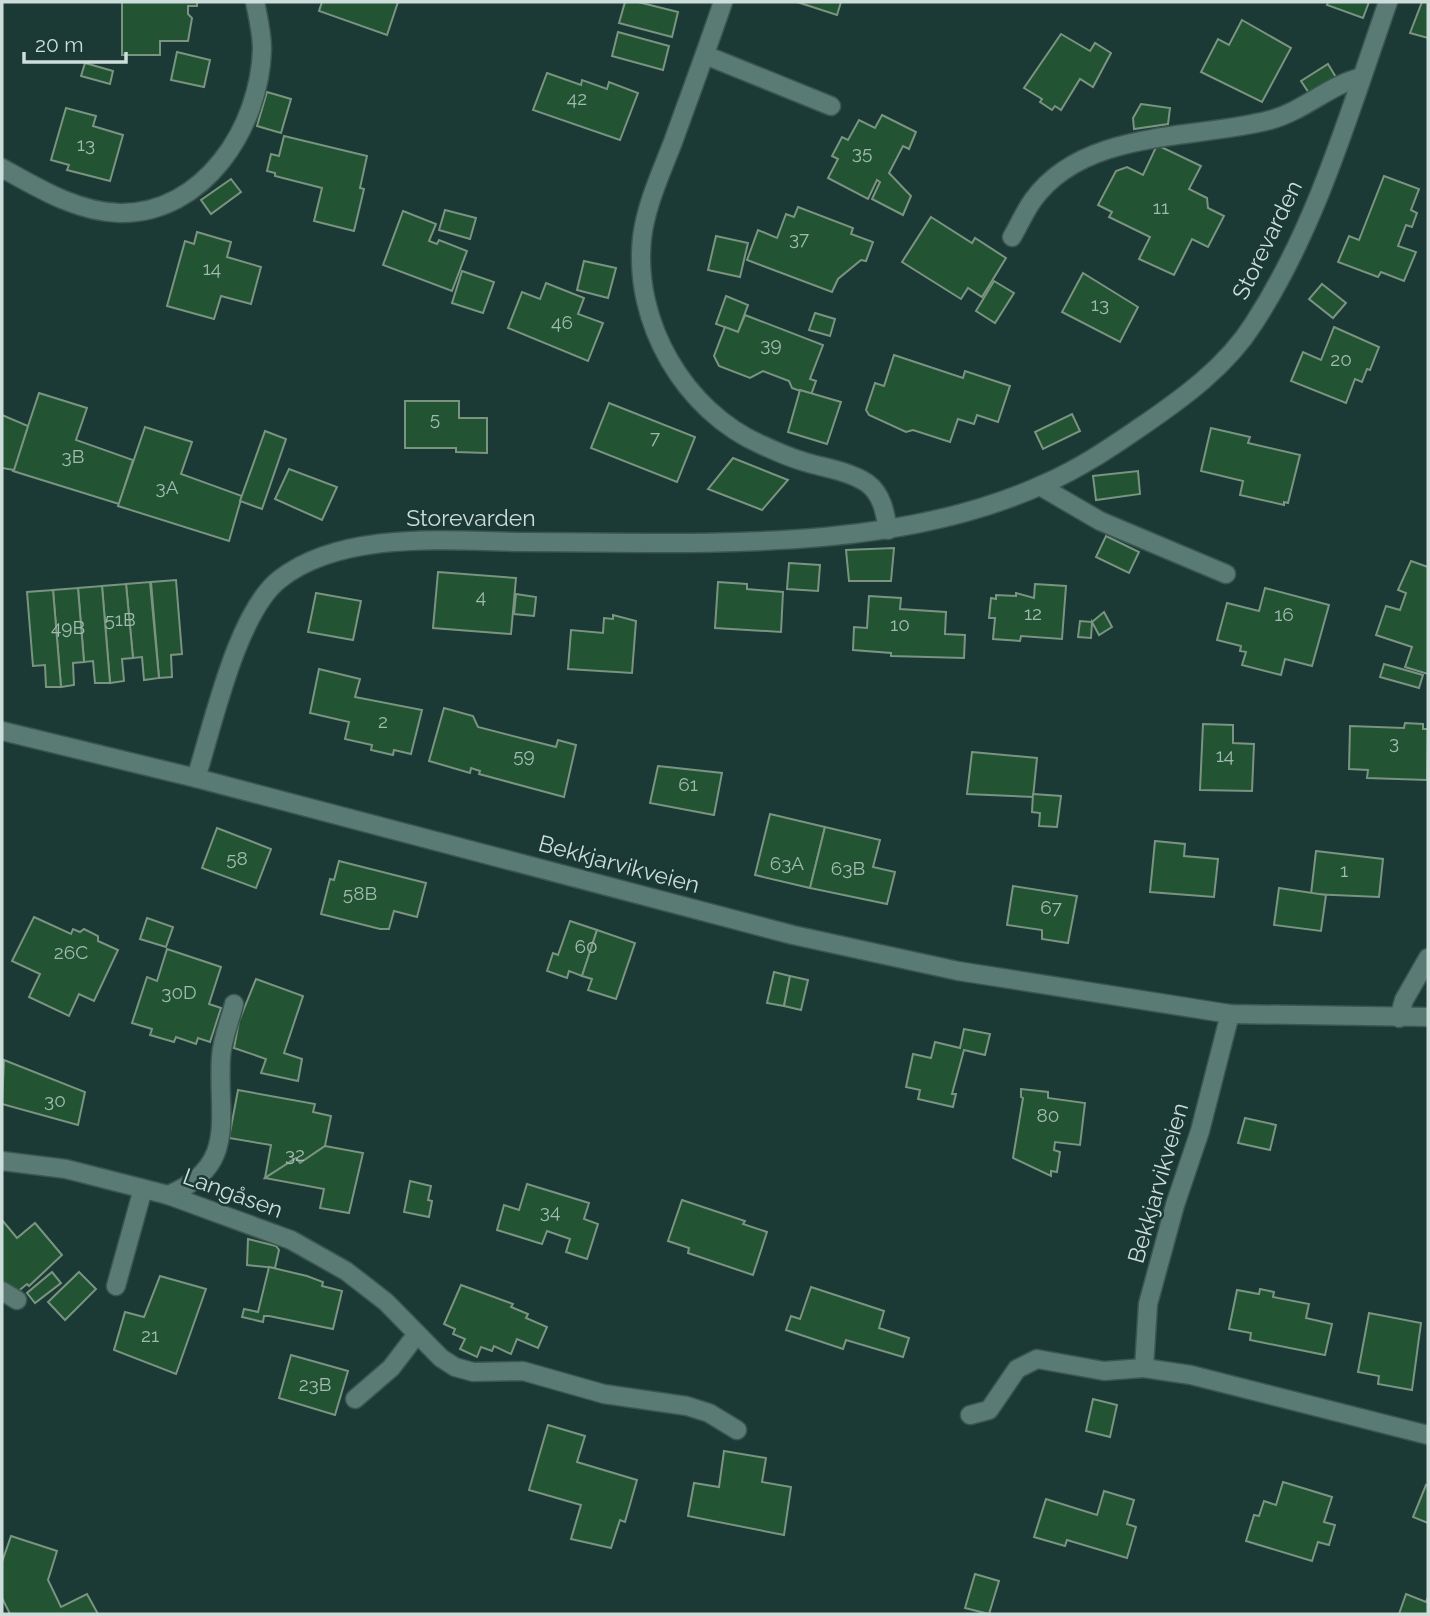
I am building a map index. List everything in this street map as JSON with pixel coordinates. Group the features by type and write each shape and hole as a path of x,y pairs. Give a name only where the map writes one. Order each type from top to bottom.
{"street":[{"path":"2,168 43,191 93,210 149,211 172,203 195,189 217,168 251,107 262,49 255,2"},
{"path":"723,2 649,208 643,236 642,283 657,336 684,383 701,403 758,443 802,461 842,471 866,483 876,491 885,509 888,530"},
{"name":"Storevarden","path":"196,778 242,635 254,609 266,592 281,578 333,553 408,541 746,540 831,537 888,530 941,518 1040,486 1112,447 1206,378 1252,327 1281,277 1303,230 1388,2"},
{"path":"705,55 831,106"},
{"path":"1012,237 1034,199 1062,173 1079,162 1145,139 1236,128 1272,120 1298,110 1347,81 1362,77"},
{"path":"1040,486 1100,521 1226,574"},
{"name":"Bekkjarvikveien","path":"2,731 196,778 874,953 958,971 1230,1014 1428,1017"},
{"path":"1399,1018 1404,1000 1428,958"},
{"path":"168,1195 189,1187 205,1174 214,1161 221,1131 221,1054 234,1004"},
{"name":"Bekkjarvikveien","path":"1143,1368 1148,1304 1175,1205 1200,1131 1230,1014"},
{"name":"Langåsen","path":"2,1161 66,1169 168,1195 291,1240 317,1253 386,1302 441,1358 455,1367 473,1372 523,1371 604,1394 687,1406 709,1413 737,1430"},
{"path":"116,1286 143,1189"},
{"path":"355,1399 391,1368 418,1334"},
{"path":"970,1415 989,1410 1017,1369 1037,1359 1104,1371 1143,1368 1191,1376 1428,1435"}],"building":[{"path":"122,2 197,2 197,6 188,6 188,14 192,18 188,41 160,41 160,55 122,55"},
{"path":"322,2 398,2 387,35 319,11"},
{"path":"625,2 638,2 678,12 672,37 619,23"},
{"path":"797,2 841,2 837,15"},
{"path":"1328,2 1369,2 1363,18 1327,5"},
{"path":"1422,2 1428,2 1428,38 1410,33"},
{"path":"1242,20 1291,48 1262,102 1201,72 1218,39 1229,45"},
{"path":"618,32 669,46 663,70 612,56"},
{"path":"1061,34 1090,51 1095,43 1111,53 1093,87 1080,79 1061,110 1055,106 1052,110 1040,102 1042,99 1024,88"},
{"path":"177,52 210,60 204,87 171,80"},
{"path":"85,63 113,71 110,84 81,76"},
{"path":"1328,64 1337,79 1311,96 1301,81"},
{"path":"547,73 581,85 582,80 607,89 609,82 638,93 620,140 533,110"},
{"path":"267,92 291,99 281,133 257,126"},
{"path":"1141,104 1170,108 1168,124 1134,129 1133,118"},
{"path":"66,108 96,116 93,126 123,135 110,181 67,170 69,165 51,160"},
{"path":"882,115 916,132 909,149 903,146 889,173 911,196 903,215 872,199 880,182 877,180 868,199 828,178 838,159 832,156 842,137 848,140 859,120 875,128"},
{"path":"284,136 367,156 360,188 364,189 354,231 314,221 322,188 275,176 275,173 267,171 271,154 279,156"},
{"path":"1157,145 1201,166 1189,189 1207,198 1208,208 1224,216 1208,247 1192,239 1174,275 1139,259 1150,237 1109,217 1112,212 1098,205 1116,171 1127,167 1143,175"},
{"path":"1384,176 1419,189 1411,210 1417,213 1412,227 1406,225 1398,246 1416,252 1404,281 1381,272 1378,277 1338,262 1349,236 1359,240"},
{"path":"231,179 241,192 211,214 201,200"},
{"path":"798,207 853,228 851,234 873,242 866,261 861,260 838,279 832,292 747,260 758,230 777,238 786,214 794,217"},
{"path":"445,210 476,218 470,239 439,230"},
{"path":"403,211 436,224 429,241 437,244 439,240 467,251 452,291 383,265"},
{"path":"931,217 972,243 975,238 1006,258 982,297 968,288 961,299 902,262"},
{"path":"197,232 231,242 227,257 261,267 251,304 221,296 214,319 167,306 185,241 194,244"},
{"path":"716,236 748,243 740,277 708,270"},
{"path":"584,261 616,268 608,298 577,290"},
{"path":"462,271 494,282 483,313 452,303"},
{"path":"1083,273 1138,307 1120,342 1062,312"},
{"path":"994,281 1014,293 995,323 976,311"},
{"path":"546,283 584,298 578,314 603,323 588,361 508,328 522,292 540,299"},
{"path":"1322,284 1346,303 1333,318 1309,299"},
{"path":"726,296 748,305 738,332 716,324"},
{"path":"815,313 835,319 830,336 809,330"},
{"path":"745,315 823,345 810,379 816,381 811,395 792,388 789,381 763,371 750,378 719,366 714,356 725,327 738,332"},
{"path":"1334,327 1379,347 1362,382 1355,379 1346,403 1291,381 1303,352 1321,360"},
{"path":"894,355 963,378 965,371 1010,386 998,422 977,415 974,424 958,419 950,442 913,430 906,432 869,415 866,410 875,383 884,386"},
{"path":"800,390 841,402 827,444 788,432"},
{"path":"39,393 87,408 76,440 133,460 119,504 13,471"},
{"path":"405,401 459,401 459,418 487,418 487,453 456,452 456,448 405,448"},
{"path":"609,403 695,437 677,482 591,448"},
{"path":"1072,414 1080,431 1043,449 1035,432"},
{"path":"2,415 28,426 14,470 2,468"},
{"path":"145,427 192,442 181,474 242,496 229,541 118,506"},
{"path":"1211,428 1250,437 1248,443 1300,455 1288,503 1284,502 1284,505 1240,495 1243,481 1201,471"},
{"path":"265,431 286,439 262,509 240,501"},
{"path":"733,458 788,480 762,510 708,489"},
{"path":"289,469 337,487 322,520 275,499"},
{"path":"1138,471 1140,494 1096,500 1093,476"},
{"path":"1106,536 1139,552 1129,573 1096,557"},
{"path":"894,548 891,581 849,581 846,550"},
{"path":"1411,561 1428,567 1428,674 1405,667 1412,647 1376,635 1386,606 1400,610 1406,593 1398,590"},
{"path":"789,563 820,565 818,591 787,589"},
{"path":"438,572 516,578 511,634 433,628"},
{"path":"176,580 182,654 171,655 172,677 159,678 151,582"},
{"path":"150,582 159,678 144,680 142,657 133,658 126,584"},
{"path":"718,582 747,584 747,589 783,592 781,632 715,628"},
{"path":"126,584 133,658 122,659 124,681 110,683 102,586"},
{"path":"1035,584 1066,586 1062,639 1021,636 1020,641 993,639 995,618 989,618 991,598 996,599 996,595 1016,596 1016,593 1034,598"},
{"path":"102,586 110,683 95,683 93,661 84,662 78,588"},
{"path":"78,588 84,662 73,663 74,685 61,687 53,590"},
{"path":"1265,588 1329,605 1312,666 1285,659 1281,675 1242,665 1246,652 1240,651 1241,646 1217,640 1227,603 1259,611"},
{"path":"53,590 61,687 46,687 45,665 33,666 27,592"},
{"path":"316,593 361,601 353,640 308,632"},
{"path":"516,594 536,597 534,616 514,614"},
{"path":"869,596 901,598 900,609 946,612 945,634 965,635 964,658 891,656 891,653 853,650 854,627 867,628"},
{"path":"1104,612 1112,627 1099,635 1092,622"},
{"path":"613,615 636,621 632,673 568,669 571,630 603,633 604,618 613,619"},
{"path":"1080,621 1092,622 1091,638 1078,637"},
{"path":"1384,664 1423,675 1419,688 1380,677"},
{"path":"319,669 360,679 355,697 422,710 411,754 394,750 393,755 371,750 372,745 345,739 349,722 310,713"},
{"path":"444,708 473,716 478,727 556,747 558,740 576,745 564,797 479,774 480,771 471,768 470,773 429,761"},
{"path":"1405,723 1423,724 1423,729 1428,729 1427,780 1367,778 1368,770 1349,769 1350,726 1404,728"},
{"path":"1203,724 1233,725 1233,743 1254,744 1252,791 1200,790"},
{"path":"972,752 1037,758 1033,797 967,794"},
{"path":"658,766 722,773 714,815 650,803"},
{"path":"1033,794 1061,796 1057,827 1039,826 1040,813 1032,812"},
{"path":"770,814 825,827 810,888 755,875"},
{"path":"825,827 880,840 873,867 895,872 887,904 810,888"},
{"path":"217,828 271,849 256,888 202,868"},
{"path":"1155,841 1185,844 1184,856 1218,859 1214,897 1150,892"},
{"path":"1316,851 1383,859 1379,897 1311,894"},
{"path":"339,861 426,883 417,917 394,911 389,929 380,929 321,914 330,879 334,880"},
{"path":"1013,886 1077,896 1068,943 1042,939 1042,930 1007,925"},
{"path":"1279,888 1326,895 1321,931 1274,925"},
{"path":"34,917 71,934 73,929 80,932 84,929 98,936 98,941 118,950 94,1001 79,994 69,1016 29,997 40,974 12,961"},
{"path":"147,918 173,927 166,947 140,939"},
{"path":"570,921 597,930 582,976 569,971 567,978 547,971 553,953 558,955"},
{"path":"597,930 635,943 616,999 588,990 592,979 582,976"},
{"path":"167,949 221,967 209,1004 221,1008 210,1042 198,1038 196,1044 176,1037 174,1042 150,1035 152,1029 132,1023 147,977 157,981"},
{"path":"774,972 790,976 784,1006 767,1003"},
{"path":"790,976 808,980 801,1010 784,1006"},
{"path":"256,979 303,996 284,1053 302,1059 298,1081 261,1073 266,1059 234,1048 239,1021"},
{"path":"964,1029 990,1034 985,1055 964,1050 952,1094 956,1094 953,1107 918,1099 920,1090 906,1087 913,1054 931,1058 935,1042 960,1048"},
{"path":"4,1060 85,1092 78,1125 2,1104"},
{"path":"1021,1089 1048,1092 1048,1098 1085,1103 1080,1145 1055,1142 1054,1150 1060,1152 1057,1172 1051,1171 1051,1176 1013,1158 1023,1098"},
{"path":"238,1090 315,1104 313,1112 331,1116 325,1146 300,1163 296,1158 265,1178 271,1145 229,1138"},
{"path":"1245,1118 1276,1125 1270,1150 1238,1143"},
{"path":"325,1146 363,1153 349,1213 320,1208 324,1189 265,1178 296,1158 300,1163"},
{"path":"410,1181 431,1186 429,1217 404,1212"},
{"path":"527,1184 589,1203 584,1219 598,1224 587,1259 566,1252 570,1239 547,1231 542,1244 497,1230 504,1205 519,1210"},
{"path":"682,1200 745,1221 743,1224 767,1232 753,1275 688,1253 689,1248 668,1241"},
{"path":"2,1220 17,1238 35,1223 62,1255 29,1286 27,1284 11,1297 2,1286"},
{"path":"248,1239 276,1246 279,1250 275,1268 247,1265"},
{"path":"269,1267 307,1276 323,1282 322,1286 342,1291 333,1329 269,1316 264,1316 263,1322 242,1317 244,1309 258,1312"},
{"path":"52,1272 61,1283 35,1303 27,1293"},
{"path":"79,1272 96,1289 65,1320 48,1302"},
{"path":"160,1276 206,1289 176,1374 114,1350 125,1312 144,1317"},
{"path":"461,1285 513,1304 511,1307 528,1314 526,1318 547,1327 538,1348 517,1339 511,1354 494,1346 492,1351 481,1347 477,1357 460,1349 465,1339 453,1334 455,1329 444,1324"},
{"path":"811,1287 884,1311 879,1328 909,1338 903,1357 846,1340 843,1349 786,1330 791,1316 800,1319"},
{"path":"1260,1289 1274,1292 1273,1297 1309,1304 1306,1318 1332,1324 1325,1355 1250,1340 1251,1333 1229,1329 1237,1290 1259,1294"},
{"path":"1369,1313 1421,1323 1412,1390 1378,1384 1379,1376 1358,1372"},
{"path":"291,1355 348,1371 335,1415 279,1398"},
{"path":"1093,1399 1117,1405 1110,1437 1086,1431"},
{"path":"548,1425 585,1436 577,1462 637,1480 625,1522 620,1520 611,1548 571,1539 581,1505 529,1490"},
{"path":"724,1451 766,1458 762,1482 791,1487 784,1535 688,1516 694,1483 719,1487"},
{"path":"1283,1482 1332,1497 1324,1522 1335,1525 1329,1545 1318,1542 1312,1561 1246,1541 1254,1515 1259,1516 1264,1501 1276,1505"},
{"path":"1426,1485 1428,1486 1428,1523 1413,1517"},
{"path":"1104,1491 1134,1500 1127,1524 1136,1527 1127,1558 1067,1540 1065,1546 1034,1537 1046,1499 1097,1515"},
{"path":"11,1536 57,1551 48,1580 61,1607 87,1594 98,1614 10,1614 2,1598 2,1562"},
{"path":"975,1574 999,1581 989,1614 965,1608"},
{"path":"1406,1594 1426,1602 1428,1597 1428,1614 1399,1614"}]}
